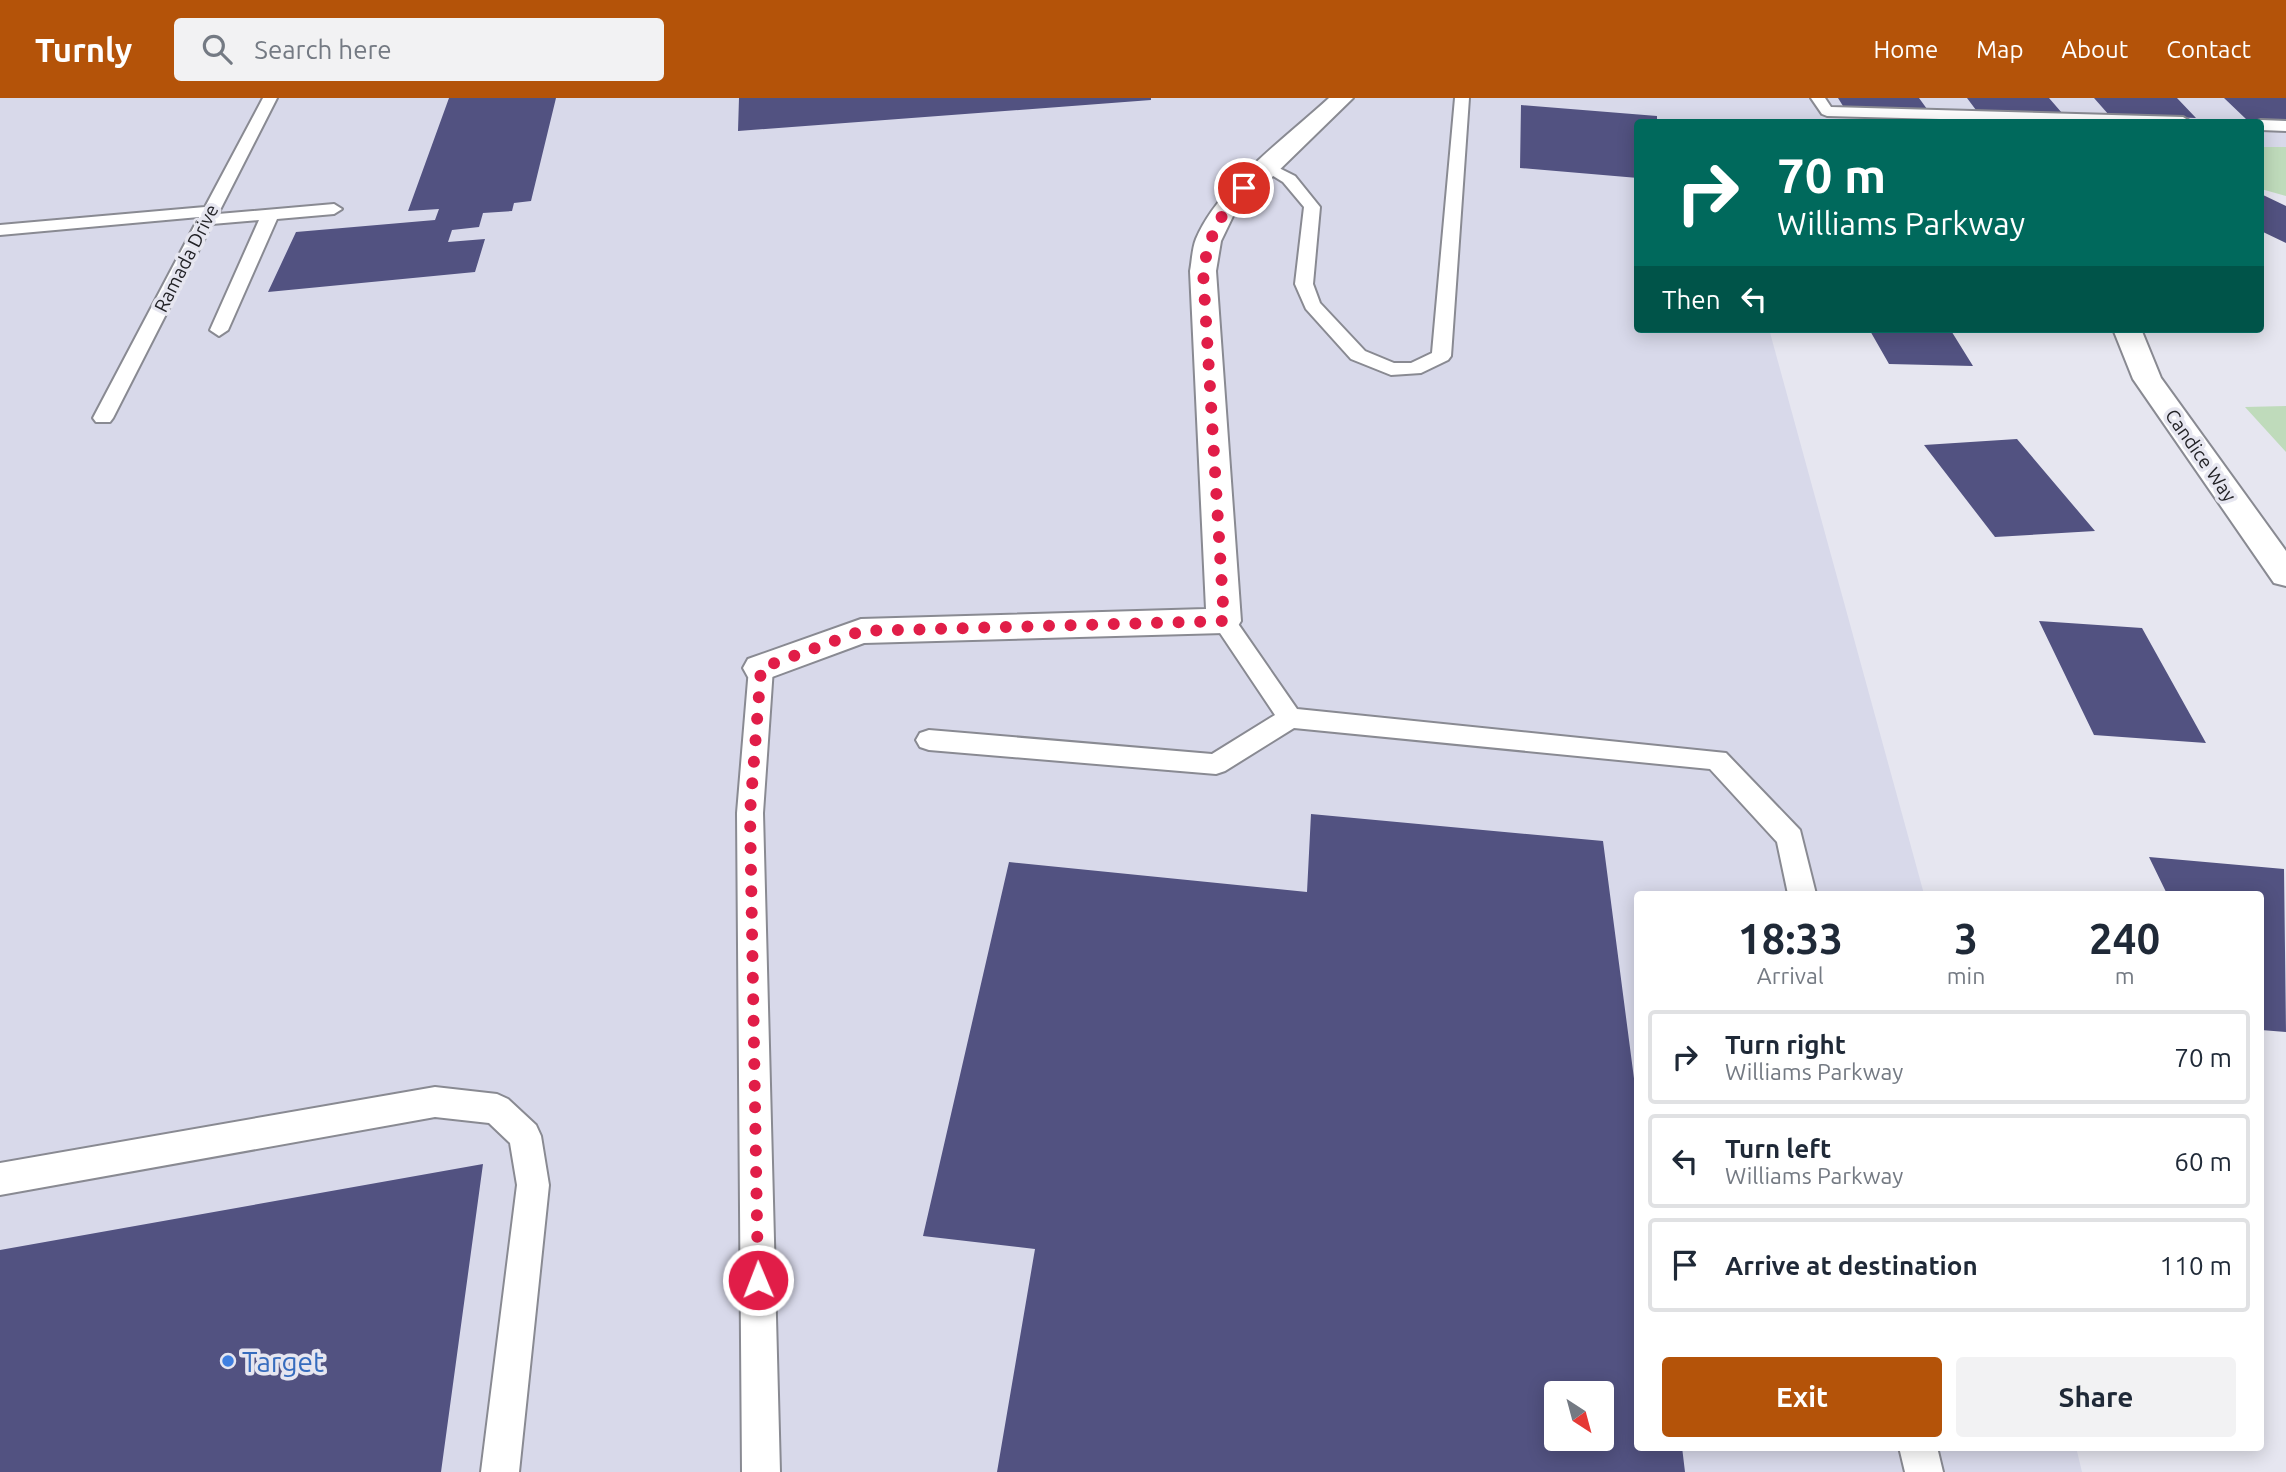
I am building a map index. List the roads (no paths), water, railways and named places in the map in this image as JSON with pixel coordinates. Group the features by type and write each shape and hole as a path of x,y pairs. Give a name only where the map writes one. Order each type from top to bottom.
{"street":[{"path":"761,668 861,631 1224,621 1203,271 1208,241 1223,211 1342,98"},
{"name":"Candice Way","path":"2129,333 2147,379 2286,575"}],"lane":[{"name":"Ramada Drive","path":"103,418 270,98"},
{"path":"1267,167 1289,179 1312,207 1304,284 1312,305 1358,355 1391,369 1414,369 1441,356 1462,98"},
{"path":"1818,98 1827,111 2086,119"},
{"path":"2264,125 2286,126"},
{"path":"0,230 334,209"},
{"path":"219,330 270,215"},
{"path":"1224,621 1290,718"},
{"path":"761,668 750,813 761,1472"},
{"path":"929,740 1216,764 1290,718 1717,760 1790,838 1801,891"},
{"path":"0,1179 435,1102 497,1109 525,1136 533,1185 500,1472"},
{"path":"1919,1451 1924,1472"}],"place":[{"name":"Target","path":"228,1361"}]}
